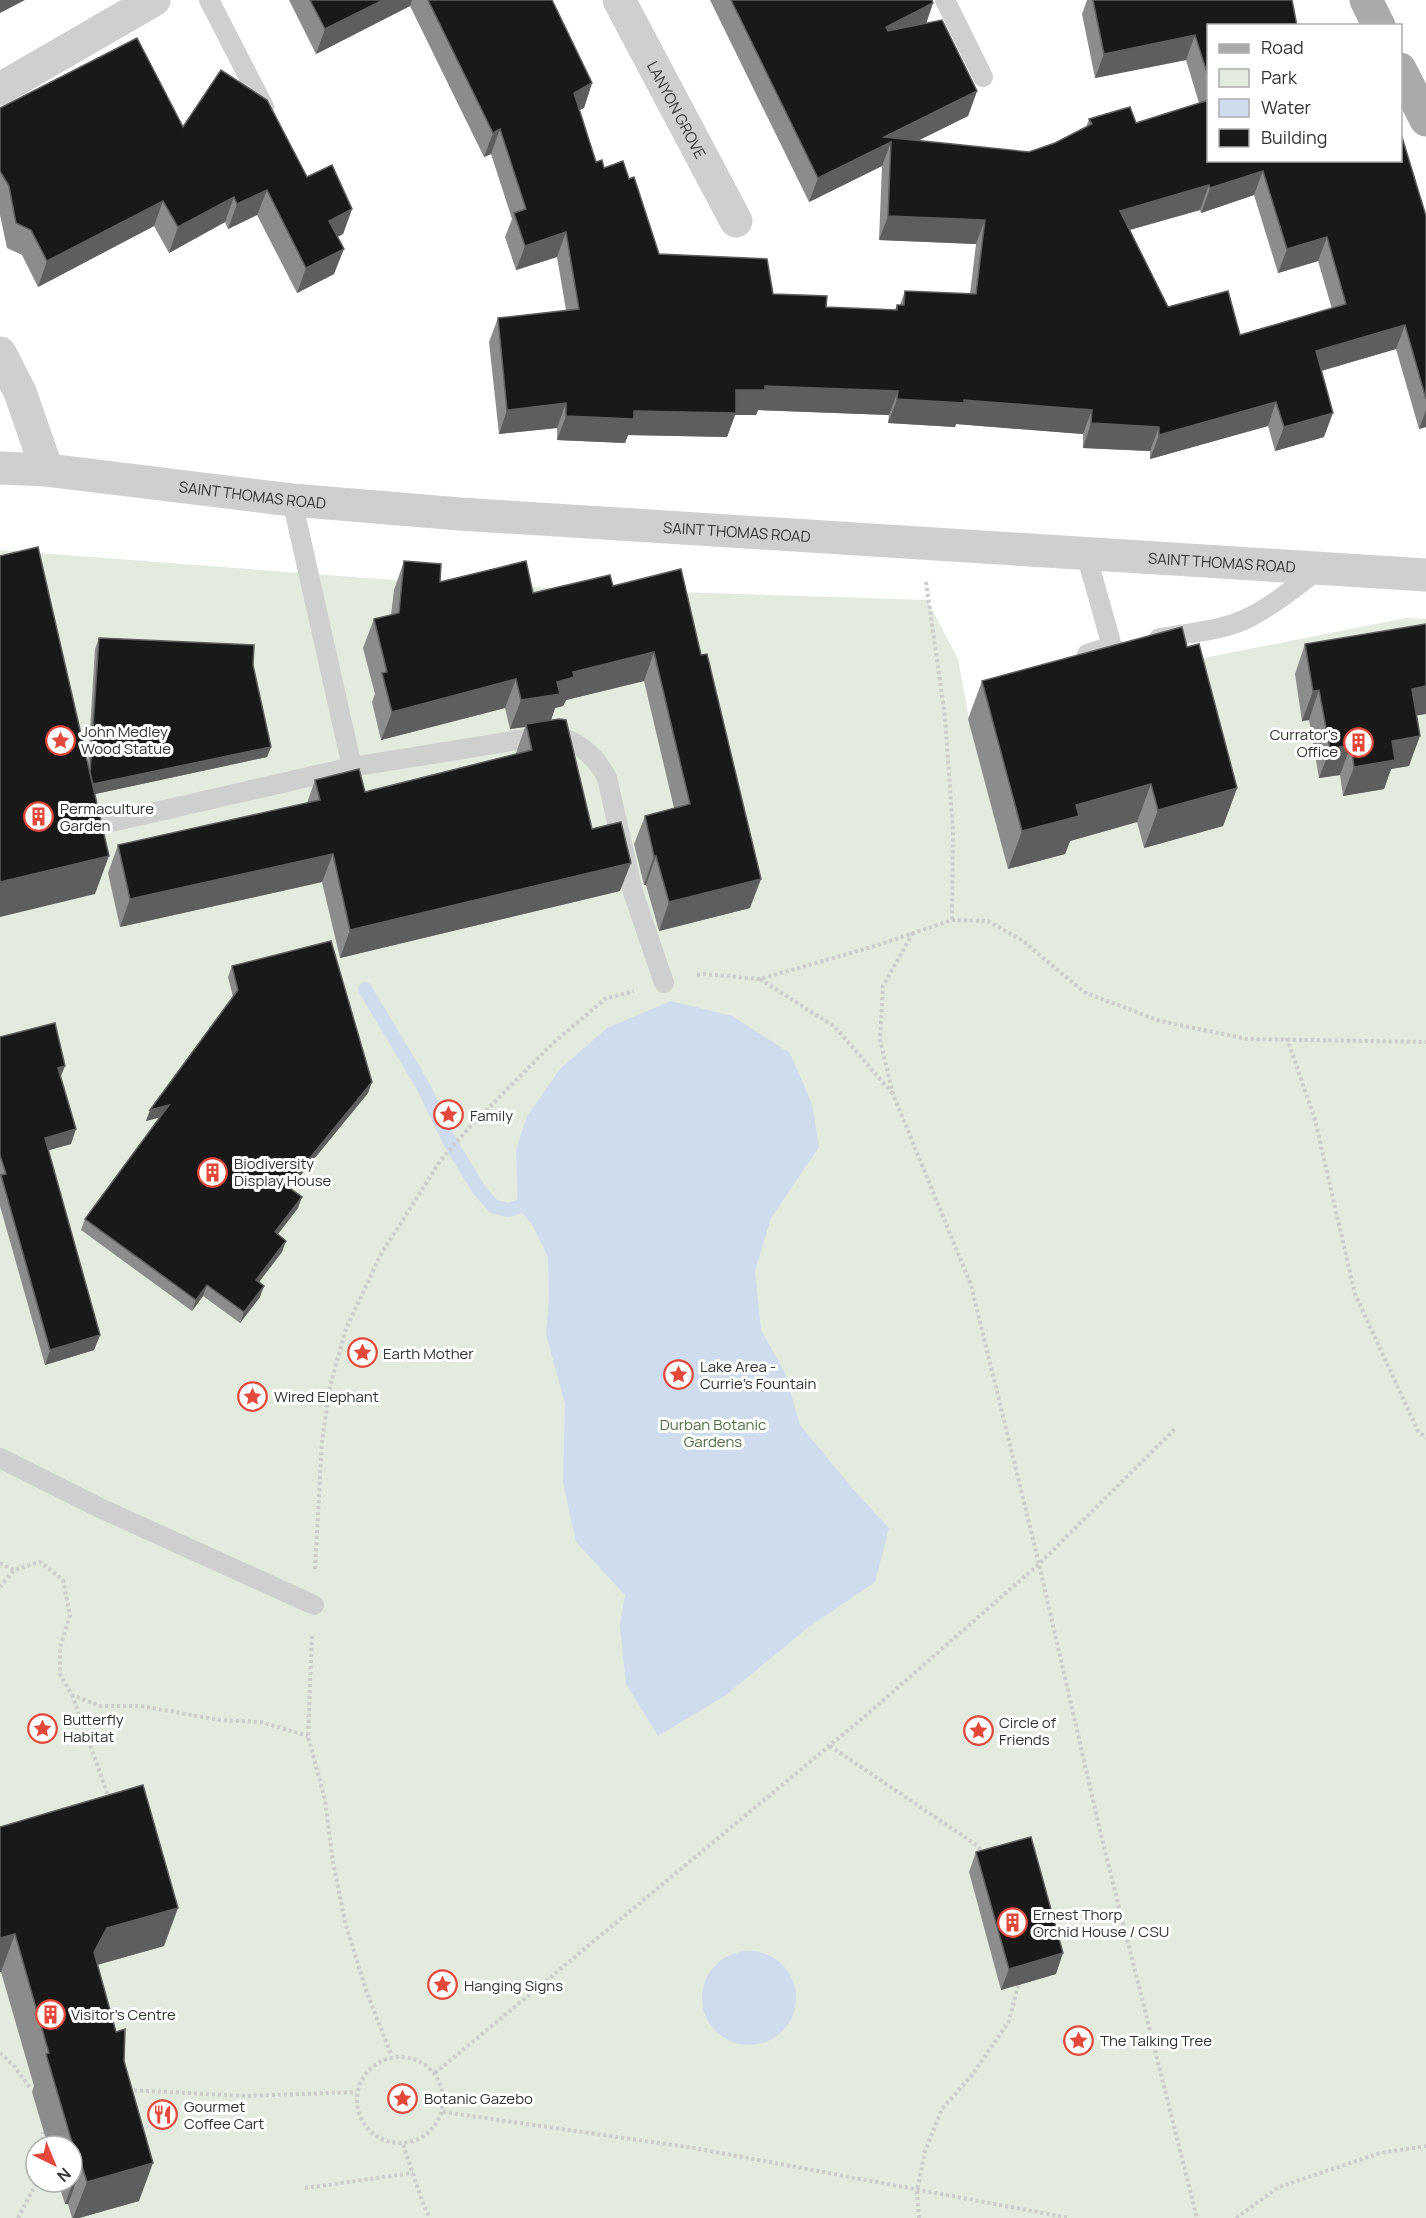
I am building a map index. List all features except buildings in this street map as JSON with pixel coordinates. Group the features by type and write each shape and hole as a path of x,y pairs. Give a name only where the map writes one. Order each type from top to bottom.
{"main road":[{"path":"1366,0 1378,24"},
{"path":"1402,71 1426,120"}],"street":[{"path":"0,89 154,0"},
{"name":"LANYON GROVE","path":"620,0 736,221"},
{"path":"0,353 20,392 47,470"},
{"name":"SAINT THOMAS ROAD","path":"0,468 47,470 292,500 460,514 1426,575"}],"lane":[{"path":"209,0 264,107"},
{"path":"945,0 983,77"},
{"path":"292,500 352,767"},
{"path":"1086,554 1112,646"},
{"path":"1070,658 1112,646 1217,628 1248,618 1278,600 1320,568"},
{"path":"107,823 352,767 549,735 558,736 575,743 589,753 602,767 607,778 633,892 664,983"},
{"path":"0,1458 100,1508 314,1605"}],"path":[{"path":"923,543 927,600 945,717 953,831 952,920"},
{"path":"440,1161 468,1129 553,1043 605,999 704,974 760,979 952,920 988,921 1023,940 1084,992 1160,1021 1247,1039 1426,1042"},
{"path":"913,933 883,986 880,1040 893,1094 970,1285 1039,1564 1083,1759 1197,2218"},
{"path":"760,979 835,1027 893,1094"},
{"path":"1287,1038 1315,1120 1355,1294 1418,1431 1426,1438"},
{"path":"435,2073 830,1746 1039,1564 1176,1428"},
{"path":"0,1587 14,1570 40,1562 63,1580 70,1615 60,1647 60,1674 72,1695 111,1804"},
{"path":"0,1563 14,1570"},
{"path":"72,1695 100,1706 141,1706 220,1720 261,1722 308,1736"},
{"path":"830,1746 978,1846 984,1857"},
{"path":"919,2218 917,2191 925,2151 942,2109 974,2073 1009,2021 1018,1985"},
{"path":"0,2053 13,2065 31,2089"},
{"path":"392,2057 414,2058 435,2073 444,2093 443,2112 423,2139 403,2145 378,2139 358,2116 356,2092 366,2072 392,2057"},
{"path":"118,2090 245,2096 356,2092"},
{"path":"443,2112 705,2150 1070,2218"},
{"path":"403,2145 430,2218"},
{"path":"1236,2218 1279,2187 1380,2153 1426,2146"},
{"path":"305,2188 413,2173"},
{"path":"18,2218 31,2194"}],"green space":[{"name":"Durban Botanic Gardens","path":"0,550 379,579 553,588 927,600 958,659 969,719 1169,665 1406,618 1426,619 1426,2218 0,2218"}],"water":[{"path":"671,1001 732,1016 790,1053 812,1104 819,1147 771,1218 755,1271 761,1330 785,1373 800,1425 889,1528 875,1582 805,1630 726,1695 658,1736 626,1684 620,1625 625,1595 576,1542 563,1483 565,1404 546,1334 549,1298 548,1257 533,1226 518,1207 516,1150 527,1116 560,1069 607,1028"},
{"path":"749,1951 767,1954 782,1965 793,1980 796,1998 793,2016 782,2031 767,2042 749,2045 731,2042 716,2031 705,2016 702,1998 705,1980 716,1965 731,1954"}],"waterway":[{"path":"365,989 423,1086 450,1142 478,1188 493,1206 508,1210 518,1207"}],"place":[{"name":"John Medley Wood Statue","path":"60,740"},
{"name":"Currator's Office","path":"1359,743"},
{"name":"Permaculture Garden","path":"39,817"},
{"name":"Family","path":"449,1115"},
{"name":"Biodiversity Display House","path":"213,1172"},
{"name":"Earth Mother","path":"362,1353"},
{"name":"Lake Area - Currie's Fountain","path":"679,1375"},
{"name":"Wired Elephant","path":"253,1396"},
{"name":"Butterfly Habitat","path":"42,1728"},
{"name":"Circle of Friends","path":"978,1731"},
{"name":"Ernest Thorp Orchid House / CSU","path":"1012,1923"},
{"name":"Hanging Signs","path":"443,1985"},
{"name":"Visitor's Centre","path":"50,2014"},
{"name":"The Talking Tree","path":"1079,2040"},
{"name":"Botanic Gazebo","path":"403,2098"},
{"name":"Gourmet Coffee Cart","path":"163,2115"}]}
